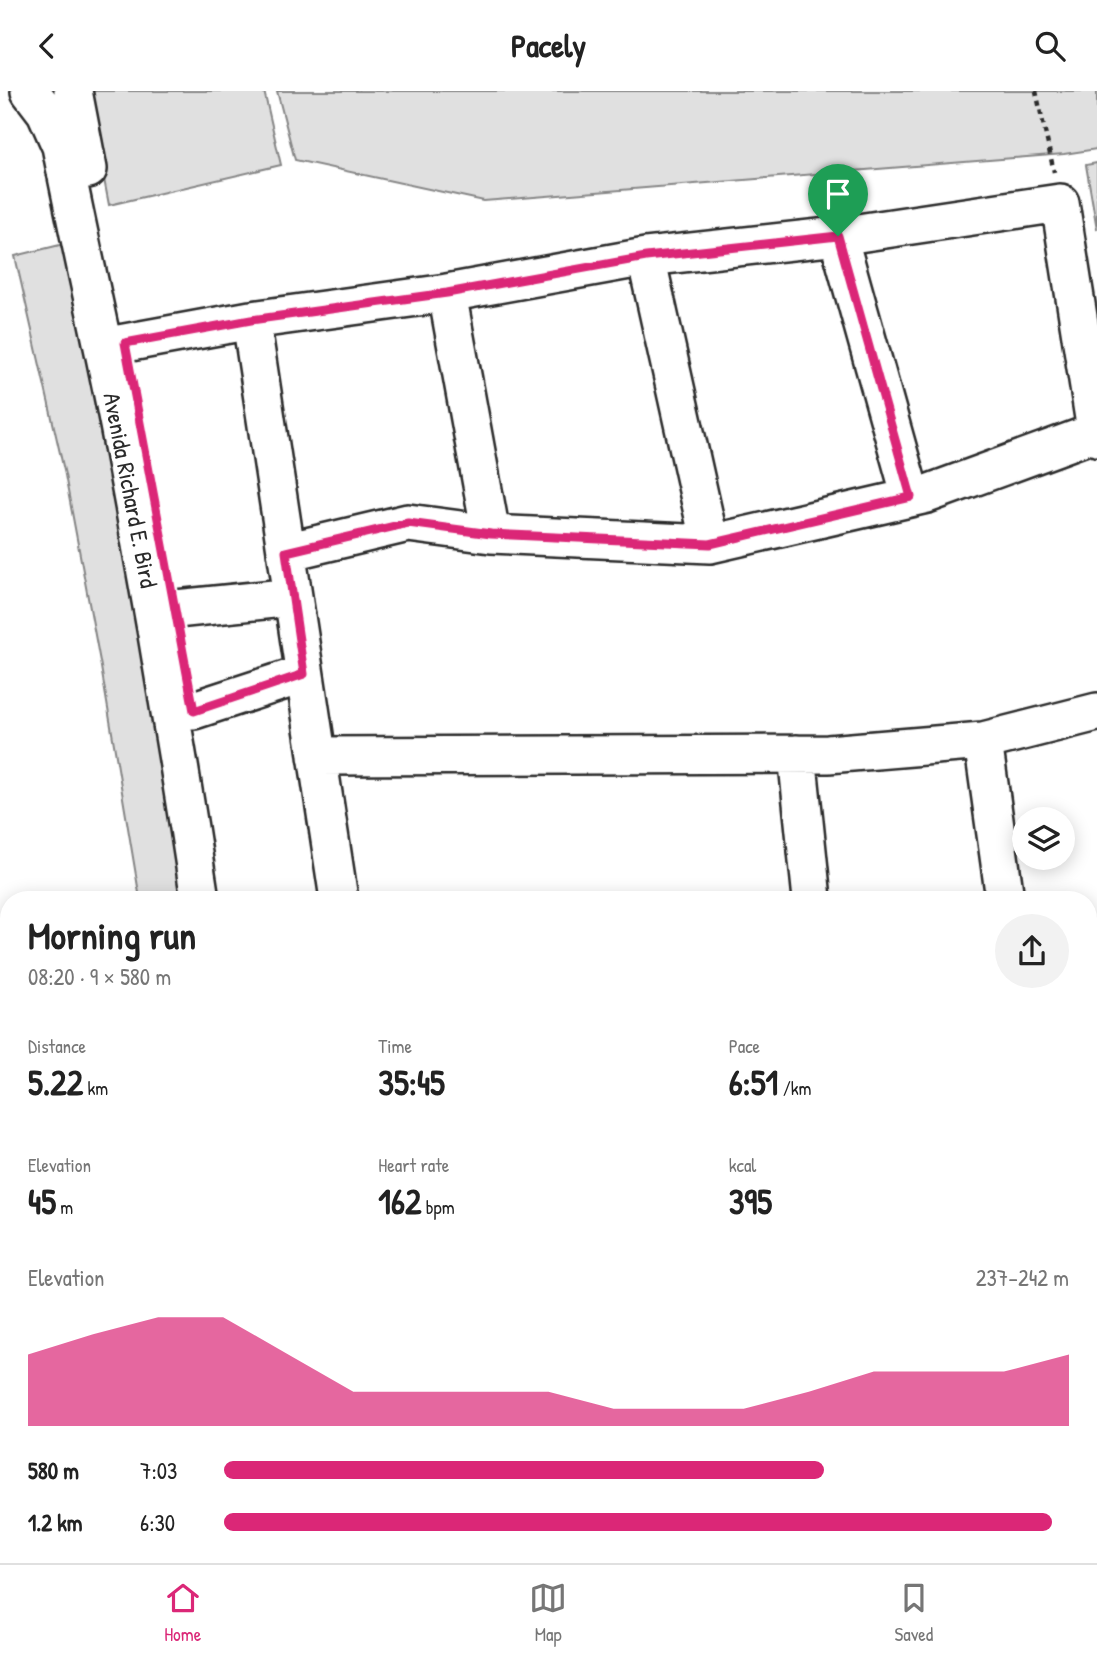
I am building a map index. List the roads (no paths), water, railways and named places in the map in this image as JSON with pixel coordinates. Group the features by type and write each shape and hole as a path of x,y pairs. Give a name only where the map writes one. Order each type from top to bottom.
{"street":[{"name":"Avenida Richard E. Bird","path":"30,91 46,112 61,146 114,345 176,609 223,891"},
{"name":"Avenida Richard E. Bird","path":"73,91 199,891"},
{"path":"114,345 251,320 447,293 646,257 838,236 1060,202 1097,437"},
{"path":"838,236 911,497"},
{"path":"646,257 710,544"},
{"path":"447,293 491,534"},
{"path":"251,320 337,891"},
{"path":"286,552 408,523 491,534 710,544 927,493 1096,432"},
{"path":"176,609 293,597"},
{"path":"194,711 304,674"},
{"path":"317,756 828,754 983,741 1097,712"},
{"path":"983,741 1004,891"},
{"path":"797,754 811,891"}]}
